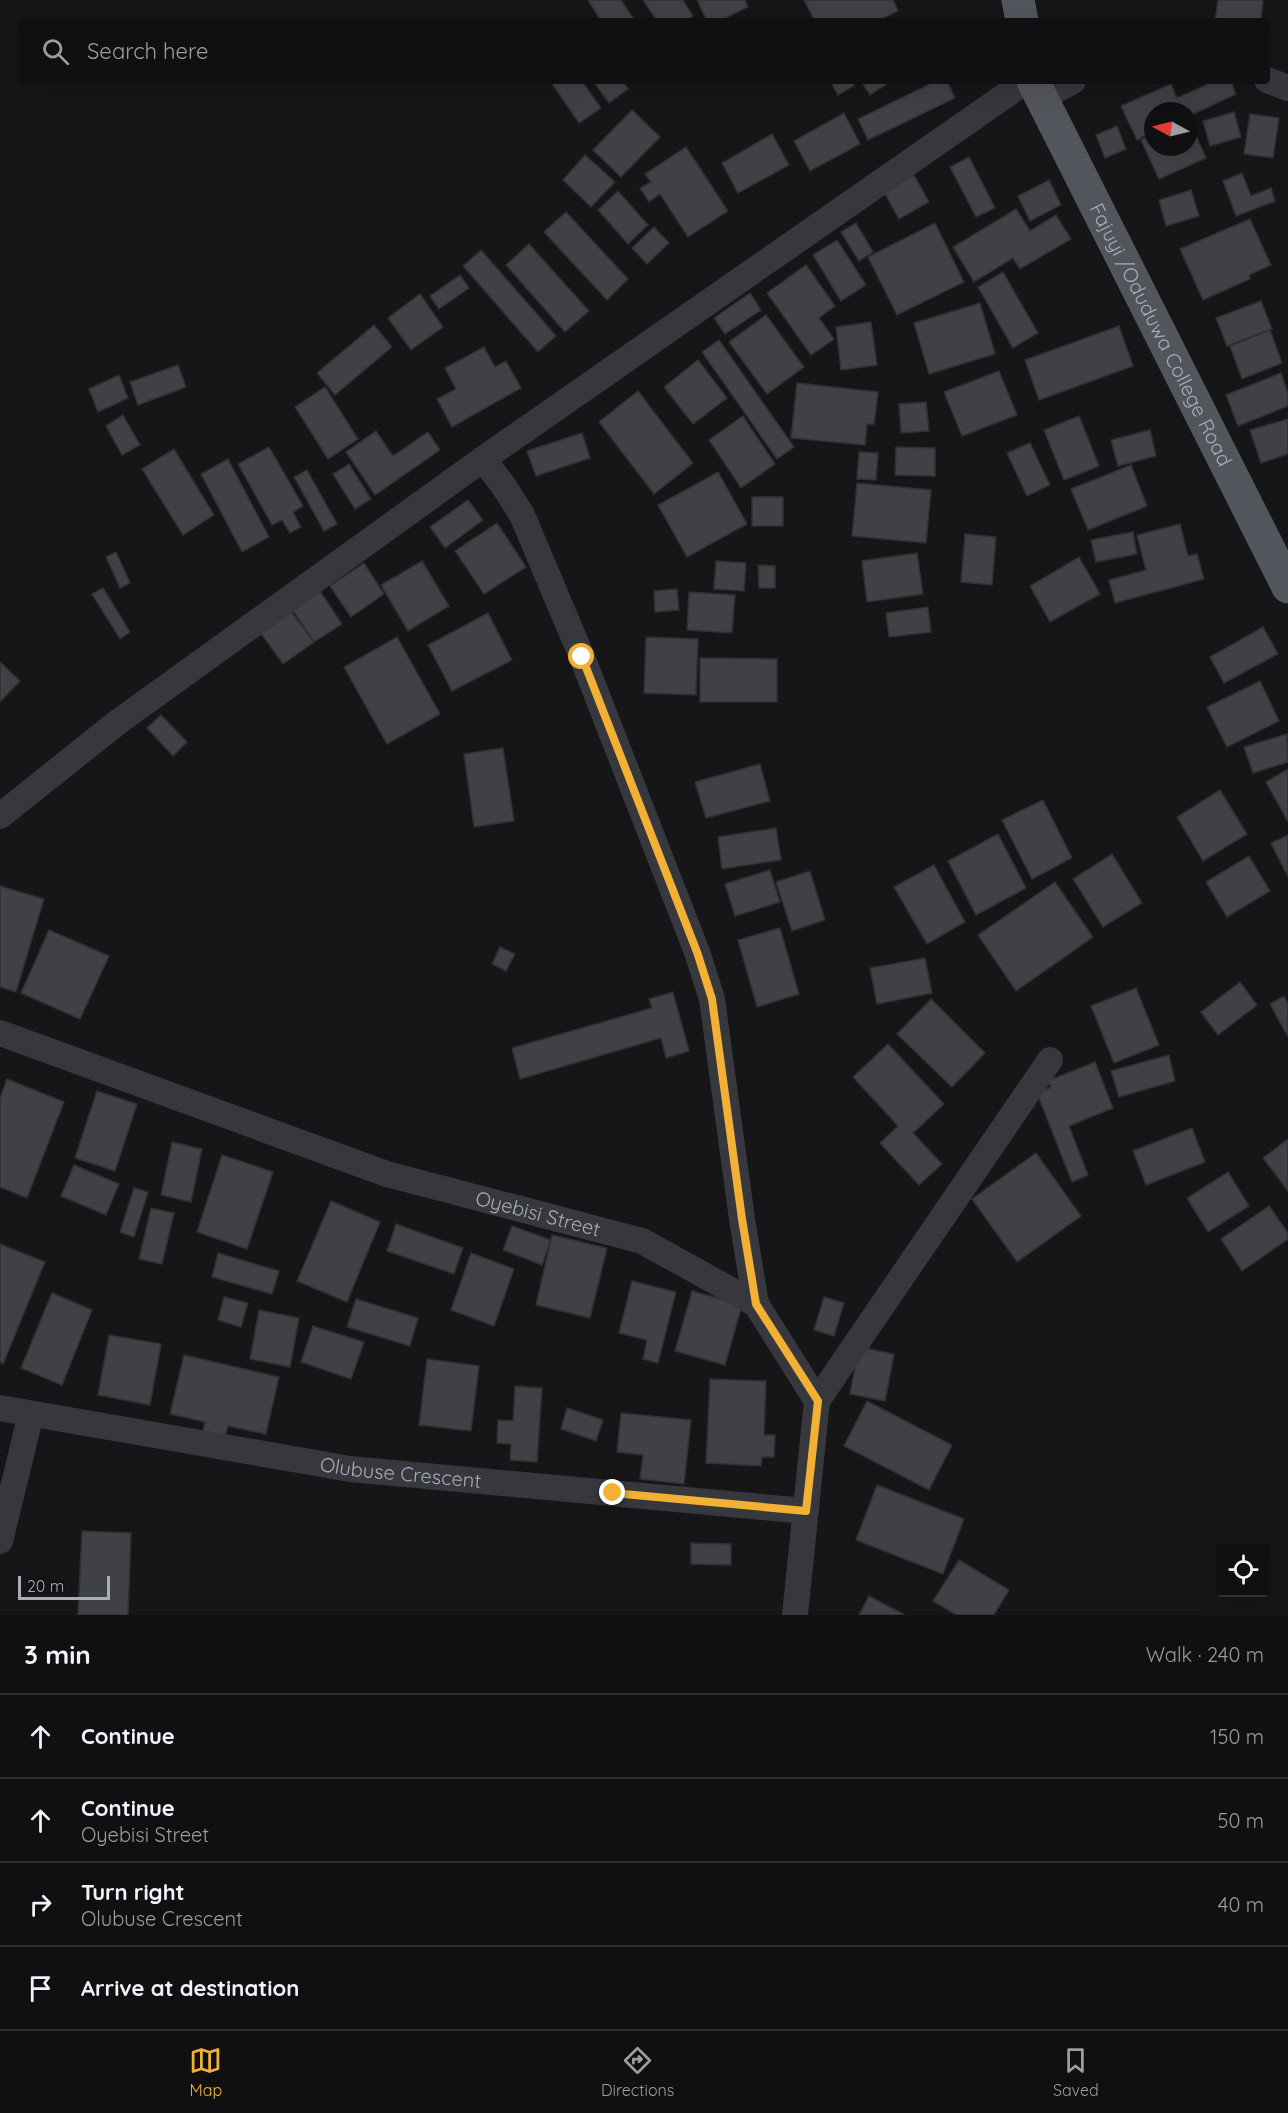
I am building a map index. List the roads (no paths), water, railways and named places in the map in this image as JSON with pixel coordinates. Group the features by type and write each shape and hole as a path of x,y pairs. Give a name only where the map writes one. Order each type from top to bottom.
{"main road":[{"path":"1018,0 1021,18"},
{"name":"Fajuyi /Oduduwa College Road","path":"1033,87 1281,557 1288,587"}],"street":[{"path":"1270,81 1288,88"},
{"path":"0,816 118,722 483,459 1033,87 1053,84"},
{"path":"483,459 503,484 522,515 582,657 706,980 712,999 740,1208 756,1304"},
{"name":"Oyebisi Street","path":"0,1033 387,1174 642,1242 756,1304 818,1401"},
{"path":"795,1615 818,1401 1050,1060"},
{"name":"Olubuse Crescent","path":"0,1408 350,1469 806,1511"},
{"path":"0,1541 31,1414"}]}
